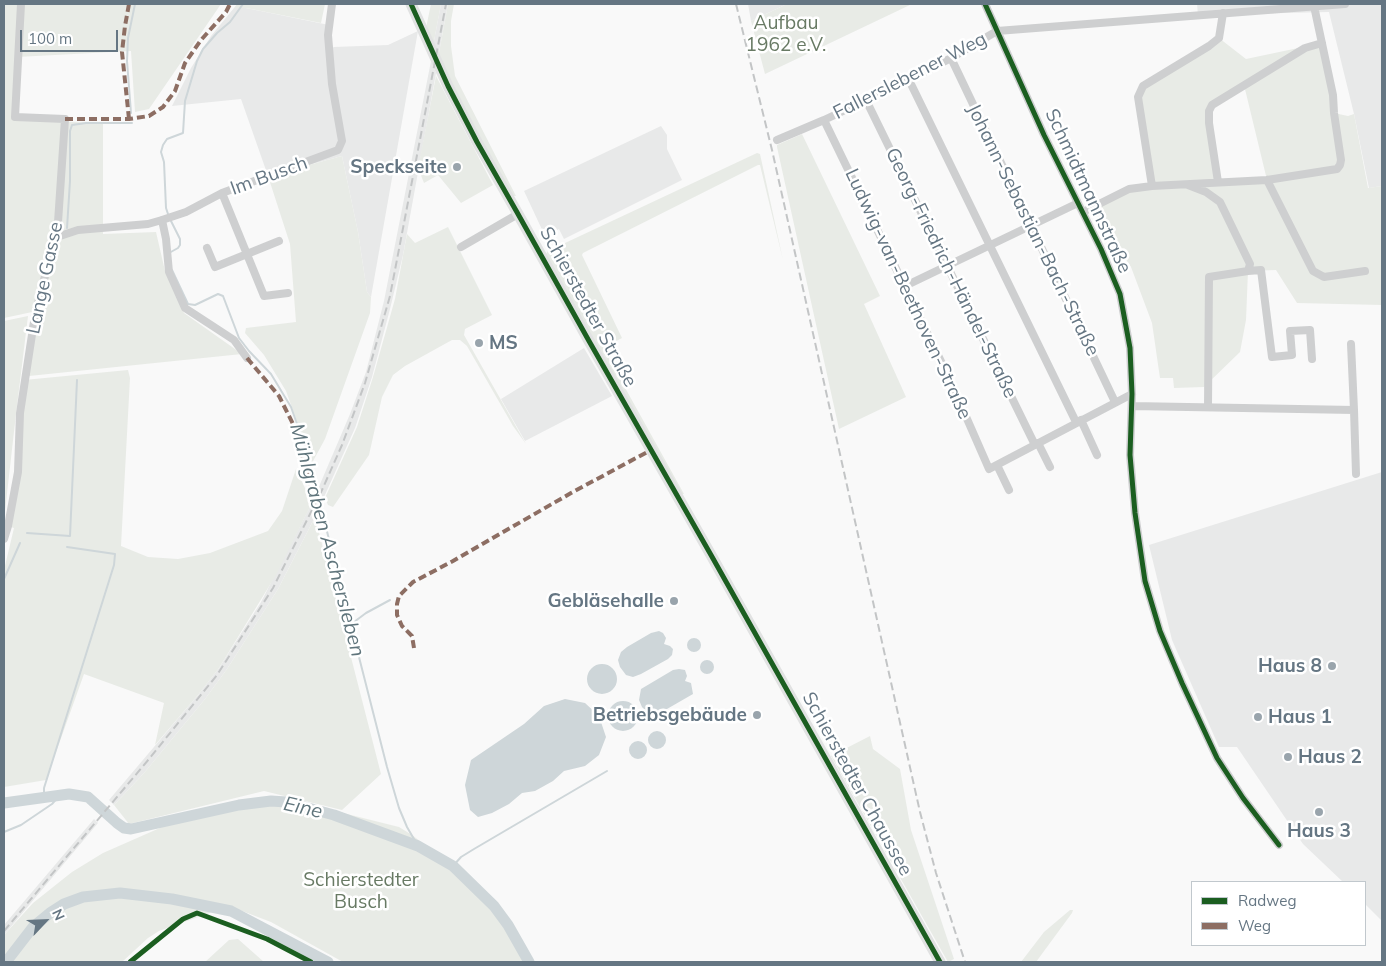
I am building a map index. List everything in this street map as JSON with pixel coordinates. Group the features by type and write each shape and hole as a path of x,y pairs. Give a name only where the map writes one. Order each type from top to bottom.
{"street":[{"name":"Lange Gasse","path":"4,539 18,472 20,413 35,315 57,237 66,119 15,117 21,4"},
{"name":"Im Busch","path":"57,237 78,230 148,224 166,219 186,212 222,193 338,150 342,141 332,84 328,35 332,4"},
{"name":"Schierstedter Straße","path":"411,4 476,142 748,620"},
{"name":"Schmidtmannstraße","path":"984,4 1044,135 1101,249 1120,294 1130,348 1132,394 1130,455 1134,513 1145,581 1160,631 1216,758 1243,798 1279,845"},
{"name":"Fallerslebener Weg","path":"777,140 909,80 997,31 1345,4"},
{"path":"1083,212 1130,189 1152,186 1267,180 1337,169 1341,160 1333,94 1314,6"},
{"path":"1152,186 1138,97 1142,86 1219,38 1222,14"},
{"path":"1218,182 1209,123 1209,111 1212,105 1305,48 1322,43"},
{"name":"Johann-Sebastian-Bach-Straße","path":"951,58 1115,402"},
{"path":"909,80 989,246 1097,455"},
{"name":"Georg-Friedrich-Händel-Straße","path":"866,100 1050,467"},
{"name":"Ludwig-van-Beethoven-Straße","path":"824,120 993,467 1009,490"},
{"path":"1267,180 1313,271 1324,276 1365,271"},
{"path":"1186,184 1206,192 1220,202 1250,264 1248,272"},
{"path":"222,193 264,296 288,293"},
{"path":"905,286 1078,203"},
{"name":"Schierstedter Straße","path":"461,247 518,214"},
{"path":"166,219 169,272 185,308 234,340 247,358"},
{"path":"207,248 215,267 279,241"},
{"path":"1208,407 1209,277 1261,270 1272,357 1292,355 1290,330 1310,330 1312,359"},
{"path":"1351,344 1356,474"},
{"path":"993,467 1132,394"},
{"path":"1132,406 1354,410"},
{"name":"Schierstedter Chaussee","path":"748,620 940,962"}],"shaded area":[{"path":"441,4 448,4 438,58 433,46"},
{"path":"748,4 787,4 751,21"},
{"path":"1197,4 1382,4 1382,186 1369,188 1354,114 1329,12 1198,15"},
{"path":"234,8 246,8 329,25 329,49 334,47 388,45 418,31 371,297 367,292 358,232 342,156 268,176 241,99 172,106 191,68 211,36"},
{"path":"431,61 436,73 403,255 372,377 355,428 315,517 278,589 227,669 205,699 144,773 114,805 109,800 219,668 261,602 312,503 350,414 366,372 384,301"},
{"path":"661,126 667,135 667,149 682,180 564,239 559,229 545,236 524,191"},
{"path":"584,348 612,396 525,441 501,399"},
{"path":"1382,472 1382,921 1366,905 1366,881 1342,881 1303,844 1237,747 1219,747 1172,640 1149,545"},
{"path":"659,631 666,638 664,644 673,649 672,655 641,674 633,677 626,675 620,667 618,660 621,652 651,633"},
{"path":"691,638 697,638 701,645 697,652 691,652 687,648 687,642"},
{"path":"704,660 710,660 714,667 710,674 704,674 700,670 700,664"},
{"path":"602,664 608,665 616,673 616,685 608,693 602,694 596,693 588,685 587,679 588,673 596,665"},
{"path":"673,670 685,670 687,676 685,681 691,683 693,694 660,713 647,712 639,700 641,689"},
{"path":"565,699 585,703 599,716 606,737 599,755 585,766 564,771 553,781 535,791 522,793 509,804 492,813 478,817 470,810 465,785 471,760 524,724 544,706"},
{"path":"623,701 629,702 637,710 637,722 629,730 623,731 617,730 609,722 608,716 609,710 617,702"},
{"path":"657,731 663,734 666,740 663,746 657,749 651,746 648,740 651,734"},
{"path":"638,741 644,744 647,750 644,756 638,759 632,756 629,750 632,744"},
{"path":"94,819 98,823 4,935 4,925"}],"green space":[{"path":"4,4 221,4 149,109 135,112 131,51 17,57 14,120 103,123 103,234 156,232 165,271 184,313 242,354 29,376 37,311 4,318"},
{"path":"237,4 325,4 321,23 246,8 234,8"},
{"path":"431,4 441,4 433,46 426,28"},
{"path":"448,4 454,4 451,21 451,46 455,76 516,196 512,196 480,143 438,58"},
{"name":"Aufbau 1962 e.V.","path":"787,4 912,4 765,74 751,21"},
{"path":"1219,38 1246,59 1322,43 1334,113 1348,116 1354,114 1368,188 1382,186 1382,305 1297,303 1276,270 1248,271 1246,320 1240,352 1204,387 1174,388 1173,378 1160,378 1152,323 1131,267 1091,208 1129,189 1152,186 1138,97 1143,86","holes":["1244,85 1267,180 1218,182 1209,111"]},
{"path":"436,76 493,185 461,203 438,175 424,183 418,168"},
{"path":"802,134 880,296 864,304 906,397 839,429 777,147 777,145"},
{"path":"757,153 760,154 783,260 760,165 582,255 622,338 603,348 684,494 679,494 545,255 548,251"},
{"path":"342,156 358,232 367,292 371,297 370,313 325,439 312,463 286,391 264,355 245,333 246,328 296,322 290,244 268,176"},
{"path":"448,227 492,315 465,329 464,335 526,444 513,426 467,346 460,340 452,340 405,366 393,375 382,397 369,455 333,507 328,505 325,498 357,427 373,377 395,299 407,234 415,243"},
{"path":"28,316 16,414 4,520 4,321"},
{"path":"128,370 130,378 121,546 148,557 178,559 210,553 268,531 282,511 296,469 312,503 276,575 219,668 155,745 164,703 84,674 46,780 4,787 4,570 14,528 8,526 18,472 24,380"},
{"path":"315,517 381,774 342,810 264,791 129,824 114,805 144,773 205,699 227,669 278,589"},
{"path":"870,736 873,749 900,769 911,830 954,959 948,962 831,756"},
{"name":"Schierstedter Busch","path":"272,801 299,802 399,827 412,835 484,894 511,929 527,962 343,962 271,922 229,906 159,931 148,938 122,962 4,962 4,935 33,903 72,872 103,853 178,820 222,807"},
{"path":"1070,910 1073,910 1072,913 1036,962 1021,962 1044,932"},
{"path":"238,939 264,962 205,962 229,940"}],"waterway":[{"path":"131,113 127,61 128,38 135,4"},
{"name":"Mühlgraben Aschersleben","path":"168,214 166,208 164,162 161,152 163,145 167,139 183,133 185,101 197,61 203,49 230,22 243,4"},
{"path":"67,228 70,181 70,131 72,125 86,123 132,123"},
{"name":"Mühlgraben Aschersleben","path":"169,253 180,245 180,239 170,219"},
{"name":"Mühlgraben Aschersleben","path":"172,270 188,304 195,305 218,294 223,296 239,338 271,374 291,407 306,449 387,767 399,808 418,846"},
{"path":"27,533 70,536 77,380"},
{"path":"4,579 20,543"},
{"path":"44,798 44,788 114,565 115,554 67,547"},
{"path":"350,625 366,613 390,600"},
{"path":"453,866 461,857 607,771"},
{"name":"Eine","path":"4,803 69,794 88,797 117,823 124,828 131,829 239,805 271,801 286,802 334,815 418,846 453,866 494,906 508,925 529,962"},
{"path":"4,832 21,825 52,804 59,796"},
{"path":"6,962 33,927 64,904 83,897 120,893 172,899 231,911 328,962"}],"railway":[{"path":"4,931 217,675 273,588 322,490 342,445 365,383 390,296 446,4"},
{"path":"736,4 772,150 920,812 936,873 965,962"}],"marked path":[{"path":"129,4 122,52 129,119"},
{"path":"65,119 129,119 149,116 163,107 175,91 185,63 201,40 226,12 230,4"},
{"path":"247,358 279,396 293,424 311,486"},
{"path":"414,648 412,636 402,626 397,615 399,596 413,582 651,450"}],"cycle path":[{"path":"411,4 448,86 477,142 940,962"},
{"path":"985,4 1044,135 1101,249 1120,294 1130,348 1132,394 1130,455 1135,513 1145,581 1160,631 1217,758 1243,798 1279,845"},
{"path":"130,962 183,919 197,913 267,939 311,962"}],"place":[{"name":"Speckseite","path":"457,167"},
{"name":"MS","path":"479,343"},
{"name":"Gebläsehalle","path":"674,601"},
{"name":"Haus 8","path":"1332,666"},
{"name":"Betriebsgebäude","path":"757,715"},
{"name":"Haus 1","path":"1258,717"},
{"name":"Haus 2","path":"1288,757"},
{"name":"Haus 3","path":"1319,812"}]}
